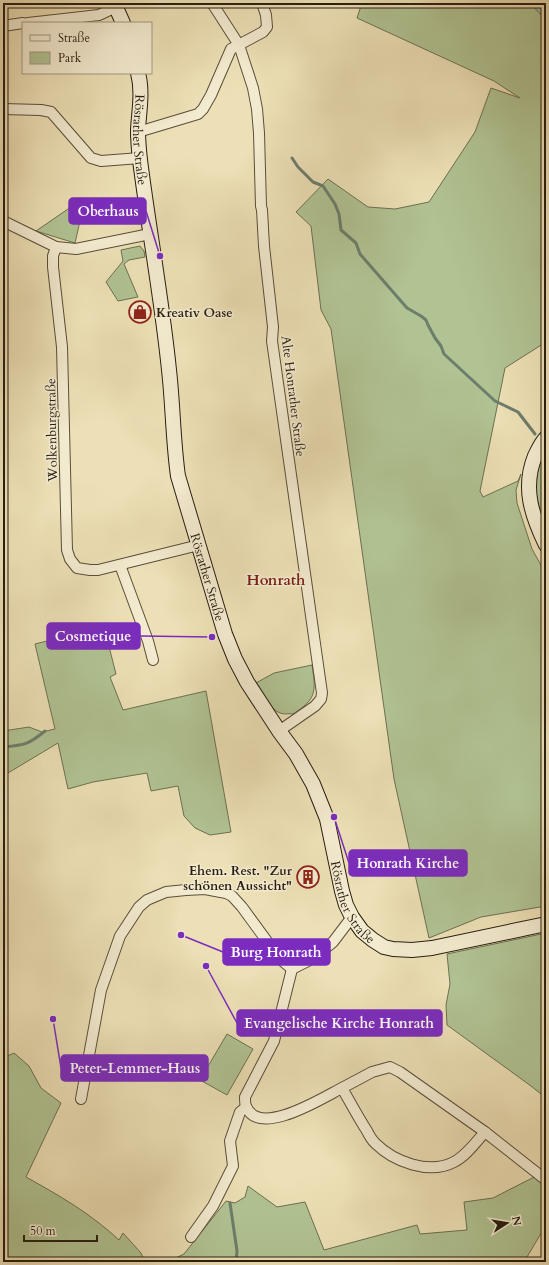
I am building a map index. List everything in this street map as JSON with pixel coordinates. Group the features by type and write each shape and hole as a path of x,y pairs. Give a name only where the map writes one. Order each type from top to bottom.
{"street":[{"name":"Alte Honrather Straße","path":"212,3 239,45 253,88 257,109 261,206 273,327 272,341 322,693 321,699 315,706 279,731"},
{"path":"138,132 198,114 203,109 211,95 231,49 263,32 267,27 266,14 262,3"},
{"path":"37,22 99,15 115,5 123,22"},
{"path":"3,26 22,24"},
{"name":"Rösrather Straße","path":"138,74 141,94 138,132 140,158 150,234 157,273 169,370 178,476 225,634 235,659 247,682 296,754 325,813 346,905 362,931 384,947 401,950 432,948 546,924"},
{"path":"3,109 41,110 51,112 91,158 100,161 140,158"},
{"path":"3,221 56,247 76,250 150,234"},
{"name":"Wolkenburgstraße","path":"56,247 53,256 53,267 62,347 67,550 70,559 77,568 98,570 199,544"},
{"path":"546,438 534,459 529,480 529,500 534,517 546,545"},
{"path":"120,565 148,641 152,660"},
{"path":"81,1099 101,990 120,936 139,906 147,900 166,892 186,890 205,889 226,893 232,896 242,907 280,959 292,969"},
{"path":"352,917 333,942 312,959 292,969 274,1041 245,1097 246,1107 252,1115 264,1120 276,1119 297,1111 372,1072 390,1067 400,1072 485,1132 546,1180"},
{"path":"342,1088 374,1143 408,1164 443,1167 456,1161 485,1132"},
{"path":"191,1238 223,1189 233,1166 230,1141 240,1112 246,1107"}],"green space":[{"path":"362,3 530,3 546,20 546,342 505,368 480,491 483,497 518,481 521,474 516,490 517,503 532,549 546,574 546,906 481,917 429,938 394,779 331,329 321,310 311,226 296,212 328,179 368,207 395,209 429,202 475,132 491,88 520,98 494,81 357,18"},
{"path":"84,198 93,211 80,221 75,243 36,231"},
{"path":"140,246 144,251 145,257 129,260 124,264 138,297 118,301 106,282 123,261 121,250"},
{"path":"546,450 546,529 542,521 535,489 540,458"},
{"path":"104,627 116,674 110,677 123,710 206,691 231,832 210,835 195,828 184,816 178,786 151,791 147,773 93,782 68,789 58,743 3,776 3,731 29,727 42,732 55,729 35,644"},
{"path":"312,665 314,682 313,694 307,704 293,714 282,714 273,708 266,700 256,683 274,673"},
{"path":"546,933 546,1098 447,1025 446,1005 450,984 447,954"},
{"path":"227,1034 253,1049 227,1095 200,1080"},
{"path":"14,1053 29,1066 41,1088 61,1103 26,1177 86,1213 119,1240 123,1233 141,1253 145,1262 3,1262 3,1058"},
{"path":"546,1171 546,1225 524,1262 167,1262 184,1254 226,1201 235,1203 245,1197 248,1186 277,1207 305,1202 324,1250 417,1225 420,1234 467,1230 464,1202 493,1198"}],"shaded area":[{"path":"530,3 546,3 546,20"}],"waterway":[{"path":"292,158 298,167 313,182 323,186 335,204 339,214 341,230 356,243 360,254 407,308 426,320 444,354 495,401 518,412 535,434"},
{"path":"3,747 26,744 45,731"},
{"path":"230,1203 237,1251 236,1262"}],"place":[{"name":"Oberhaus","path":"160,256"},
{"name":"Kreativ Oase","path":"140,312"},
{"name":"Cosmetique","path":"212,637"},
{"name":"Honrath Kirche","path":"334,817"},
{"name":"Ehem. Rest. \"Zur schönen Aussicht\"","path":"308,877"},
{"name":"Burg Honrath","path":"181,935"},
{"name":"Evangelische Kirche Honrath","path":"206,966"},
{"name":"Peter-Lemmer-Haus","path":"53,1019"}],"district":[{"name":"Honrath","path":"276,580"}]}
